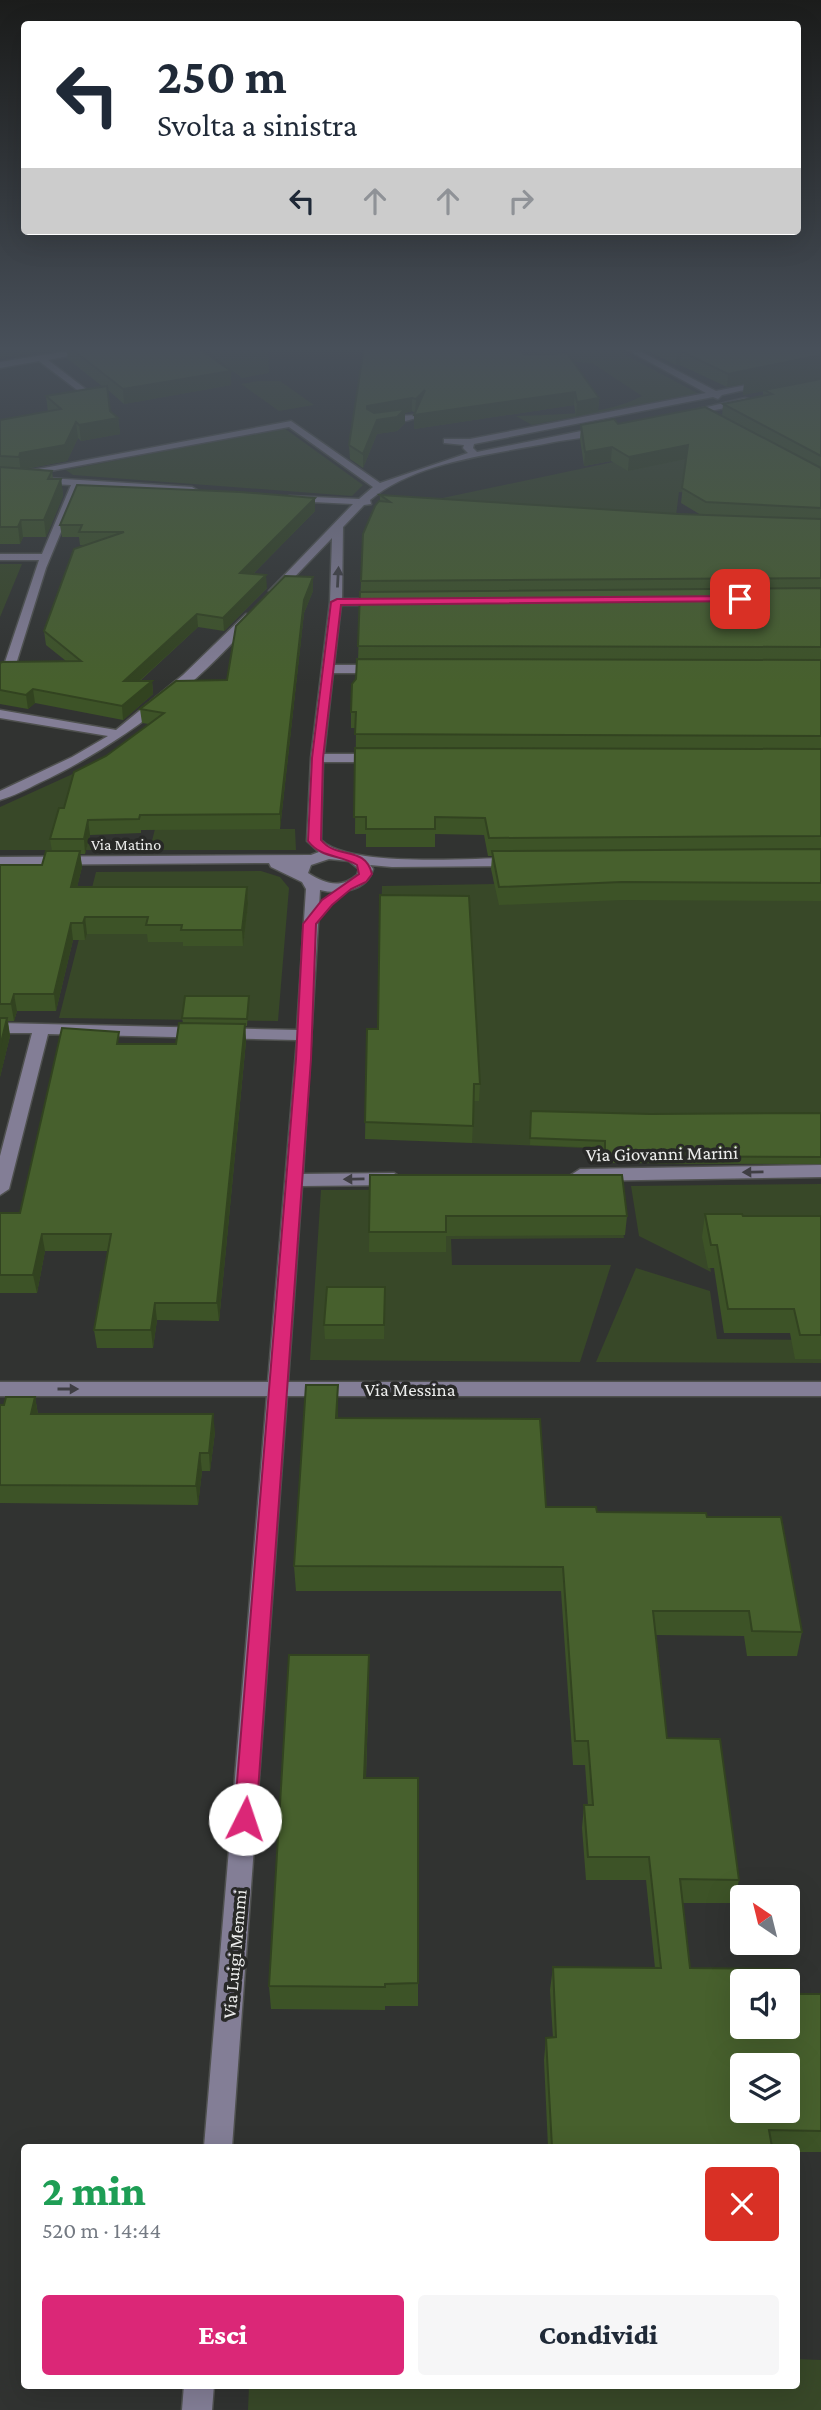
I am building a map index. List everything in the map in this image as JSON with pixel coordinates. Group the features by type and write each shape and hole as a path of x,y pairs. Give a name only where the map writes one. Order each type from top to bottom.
{"street":[{"path":"0,477 96,459"},
{"path":"340,459 379,487"},
{"path":"264,602 361,502 379,487 414,470 457,459"},
{"path":"0,477 206,491"},
{"path":"0,671 10,664 46,557 77,482"},
{"path":"285,497 383,503"},
{"path":"338,527 337,602 317,758 314,841 333,854 357,859 416,863 528,862"},
{"path":"0,556 46,557"},
{"path":"337,602 392,602"},
{"path":"0,796 72,762 118,734 206,660 254,612"},
{"path":"328,669 397,669"},
{"path":"0,714 118,734"},
{"path":"317,758 387,758"},
{"name":"Via Matino","path":"0,861 251,861 311,859 333,854"},
{"path":"305,878 305,863 311,859"},
{"path":"357,859 366,869 362,879"},
{"name":"Via Matino","path":"251,861 282,865 327,888 347,887"},
{"path":"310,924 327,902 347,887 379,871 416,863"},
{"name":"Via Luigi Memmi","path":"218,2144 305,1035 313,889 305,878"},
{"path":"0,1028 305,1035"},
{"path":"0,1189 41,1029"},
{"name":"Via Giovanni Marini","path":"558,1175 821,1171"},
{"path":"295,1180 405,1178"},
{"name":"Via Messina","path":"0,1389 821,1389"},
{"path":"197,2410 199,2389"}],"green space":[{"path":"121,459 328,459 363,485 352,496 73,475 66,470"},
{"path":"625,459 728,459 723,495 679,492 676,516 433,500"},
{"path":"0,564 22,564 0,617"},
{"path":"99,762 56,842 152,841 155,829 295,829 296,850 0,850 0,807"},
{"path":"261,871 280,877 289,888 278,1021 59,1018 96,872"},
{"path":"821,874 821,1164 651,1164 650,1151 472,1143 378,1043 382,886 494,884 493,877"},
{"path":"821,1184 821,1237 705,1239 711,1272 639,1236 631,1186"},
{"path":"619,1189 624,1238 451,1239 452,1265 611,1265 580,1362 310,1360 321,1190"},
{"path":"636,1268 710,1291 717,1339 821,1340 821,1363 596,1362"},
{"path":"800,2359 821,2360 821,2410 248,2410 249,2389 800,2389"}],"building":[{"path":"686,459 805,459 821,468 821,508 706,502 682,488"},
{"path":"0,467 52,471 48,479 61,479 44,520 21,520 18,527 0,527"},
{"path":"77,485 315,498 240,573 266,575 223,618 197,614 124,681 152,681 122,706 33,689 26,695 0,690 2,662 81,661 44,631 74,549 124,532 79,532 82,525 60,525"},
{"path":"380,495 678,514 821,519 821,578 361,581 363,534 379,501 390,502"},
{"path":"285,576 313,577 304,600 280,814 140,815 139,819 88,820 84,839 50,839 59,808 64,808 74,772 106,756 164,713 140,709 176,681 227,680 236,626"},
{"path":"821,588 821,647 358,646 360,592"},
{"path":"357,659 821,660 821,736 355,734 356,712 351,712 352,684 356,679"},
{"path":"355,748 821,749 821,836 489,838 485,818 435,817 435,829 366,829 366,817 354,817"},
{"path":"821,849 821,883 622,882 499,887 492,851"},
{"path":"46,851 80,851 71,887 247,887 242,930 181,930 182,925 146,925 148,917 85,917 83,923 71,923 54,994 14,994 11,1004 0,1004 0,865 42,865"},
{"path":"380,895 469,896 480,1084 474,1084 473,1126 365,1122 367,1029 378,1029"},
{"path":"185,996 249,996 247,1019 182,1018"},
{"path":"0,1018 7,1018 0,1047"},
{"path":"179,1023 245,1024 217,1303 155,1303 151,1330 94,1330 111,1234 42,1234 33,1275 0,1275 0,1213 20,1213 62,1028 119,1032 117,1044 176,1044"},
{"path":"531,1111 650,1114 821,1113 821,1157 605,1156 605,1141 530,1138"},
{"path":"370,1175 622,1175 627,1216 446,1216 446,1232 369,1232"},
{"path":"705,1214 821,1216 821,1335 800,1335 794,1309 728,1309 717,1245 711,1245"},
{"path":"327,1287 385,1287 384,1325 324,1325"},
{"path":"306,1385 338,1385 336,1418 540,1419 546,1507 596,1507 597,1512 706,1513 707,1517 781,1517 802,1632 752,1631 749,1611 653,1611 667,1738 720,1739 739,1880 680,1879 690,1968 790,1969 730,1969 730,2039 800,2039 800,1994 821,1994 821,2131 769,2130 771,2144 552,2144 546,2038 556,2037 553,1967 661,1968 649,1857 588,1857 584,1805 593,1805 588,1741 575,1741 563,1567 294,1566"},
{"path":"6,1397 35,1397 31,1414 213,1414 209,1453 200,1453 196,1486 0,1485 0,1405 4,1405"},
{"path":"289,1655 369,1655 364,1778 418,1778 418,1983 385,1984 385,1987 269,1986"}],"route":[{"path":"245,1819 304,1059 310,924 327,902 362,879 366,869 357,859 333,854 314,841 317,758 337,602 740,599"}]}
